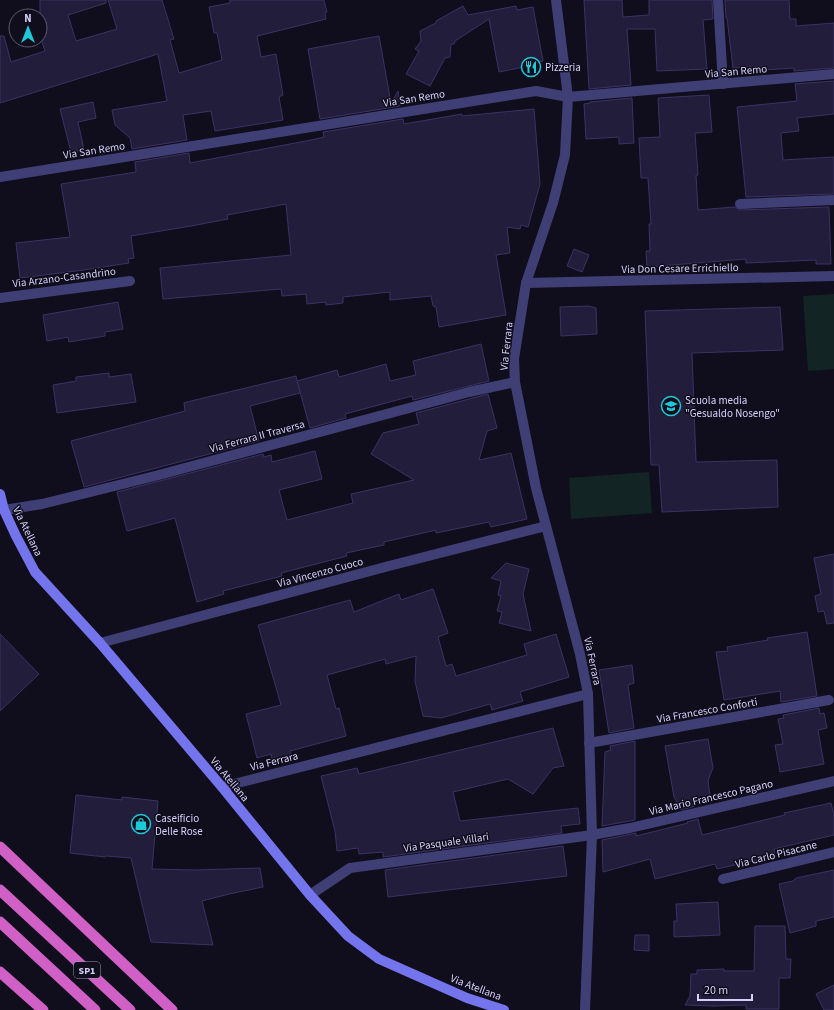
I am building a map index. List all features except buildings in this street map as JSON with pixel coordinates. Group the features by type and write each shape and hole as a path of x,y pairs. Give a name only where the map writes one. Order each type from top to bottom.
{"highway":[{"path":"0,847 172,1010"},
{"name":"SP1","path":"0,890 130,1010"},
{"name":"SP1","path":"0,922 95,1010"},
{"path":"0,972 44,1010"}],"main road":[{"name":"Via Atellana","path":"0,496 4,510 35,572 100,643 222,787 310,895 348,936 379,959 467,998 504,1010"}],"street":[{"name":"Via Ferrara","path":"556,0 568,97 565,155 553,203 526,283 514,359 515,382 536,488 580,654 588,694 592,835 585,1010"},
{"path":"718,0 724,84"},
{"name":"Via San Remo","path":"0,178 536,91 568,97 834,74"},
{"path":"740,204 834,200"},
{"name":"Via Don Cesare Errichiello","path":"526,283 834,276"},
{"name":"Via Arzano-Casandrino","path":"0,298 130,281"},
{"name":"Via Ferrara II Traversa","path":"4,510 42,504 132,482 469,392 515,382"},
{"name":"Via Vincenzo Cuoco","path":"100,643 546,526"},
{"name":"Via Ferrara","path":"222,787 588,694"},
{"name":"Via Francesco Conforti","path":"589,743 829,700"},
{"name":"Via Mario Francesco Pagano","path":"592,835 630,828 834,781"},
{"name":"Via Pasquale Villari","path":"310,895 350,868 592,835"},
{"name":"Via Carlo Pisacane","path":"724,879 834,852"}],"green space":[{"path":"834,294 834,369 808,371 803,296"},
{"path":"649,472 652,513 571,519 569,478"}],"place":[{"name":"Pizzeria","path":"531,67"},
{"name":"Scuola media \"Gesualdo Nosengo\"","path":"671,406"},
{"name":"Caseificio Delle Rose","path":"141,824"}]}
